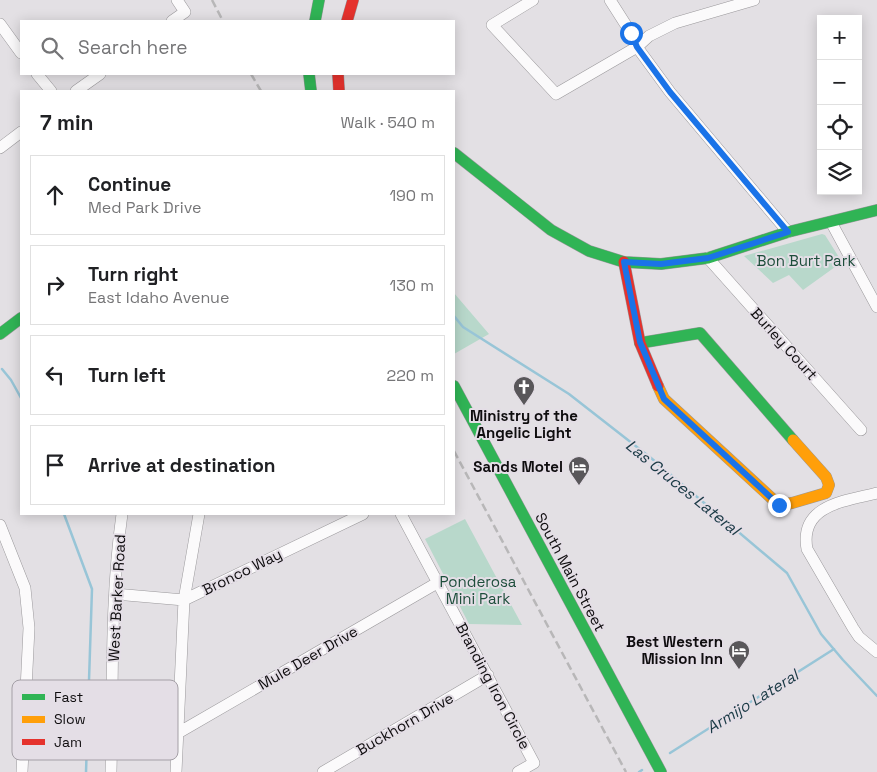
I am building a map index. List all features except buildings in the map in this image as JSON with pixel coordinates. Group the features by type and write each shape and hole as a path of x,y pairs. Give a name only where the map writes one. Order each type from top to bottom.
{"street":[{"path":"173,20 185,12 178,0"},
{"path":"315,20 319,0"},
{"path":"347,20 353,0"},
{"path":"532,0 492,25 556,94 637,47 649,36 675,23 754,0"},
{"path":"610,0 631,33 637,47 670,92 788,232"},
{"path":"0,24 20,52"},
{"path":"38,75 50,90"},
{"path":"77,90 99,75"},
{"path":"309,75 311,90"},
{"path":"338,75 339,90"},
{"path":"0,148 20,133"},
{"path":"455,155 551,230 589,251 624,262 661,264 708,258 788,232 877,210"},
{"path":"831,222 877,307"},
{"name":"Burley Court","path":"708,258 861,430"},
{"path":"624,262 640,342 664,399 779,505 792,503 826,492 829,485 826,477 700,333 640,342"},
{"path":"0,334 20,319"},
{"name":"South Main Street","path":"455,388 661,772"},
{"path":"877,493 827,507 816,513 810,521 806,540 807,549 853,628 877,652"},
{"name":"West Barker Road","path":"113,680 117,553 122,515"},
{"path":"178,733 184,600 199,515"},
{"name":"Bronco Way","path":"115,594 184,600 361,515"},
{"name":"Branding Iron Circle","path":"402,515 534,763 518,772"},
{"path":"0,525 25,588 30,628 27,680"},
{"name":"Mule Deer Drive","path":"178,733 437,583"},
{"name":"Buckhorn Drive","path":"322,772 488,675"}],"green space":[{"name":"Bon Burt Park","path":"822,234 825,235 842,262 803,290 789,275 773,283 744,256"},
{"path":"455,294 489,334 455,353"},
{"name":"Ponderosa Mini Park","path":"465,519 522,625 469,624 425,539"}],"waterway":[{"name":"Las Cruces Lateral","path":"455,317 463,327 569,394 651,458 787,573 821,634 877,696"},
{"name":"Armijo Lateral","path":"2,369 20,396"},
{"name":"Armijo Lateral","path":"64,515 92,589 89,680"},
{"name":"Armijo Lateral","path":"670,753 834,649"},
{"name":"Armijo Lateral","path":"86,760 86,772"}],"railway":[{"path":"212,0 222,20"},
{"path":"252,75 260,90"},
{"path":"455,453 626,772"}],"traffic: fast":[{"path":"315,20 319,0"},
{"path":"309,75 311,90"},
{"path":"455,154 551,230 589,251 624,262 661,264 708,258 788,232 877,210"},
{"path":"0,334 20,319"},
{"path":"640,343 700,333 793,440"},
{"path":"455,388 661,772"}],"traffic: slow":[{"path":"658,386 664,399 779,505 826,493 829,485 826,477 793,440"}],"traffic: jam":[{"path":"347,20 353,0"},
{"path":"338,75 339,90"},
{"path":"624,262 640,343 658,386"}],"place":[{"name":"Ministry of the Angelic Light","path":"524,406"},
{"name":"Sands Motel","path":"579,486"},
{"name":"Best Western Mission Inn","path":"739,670"}],"route":[{"path":"631,33 637,47 670,92 788,232 708,258 661,264 624,262 640,342 664,399 779,505"}]}
